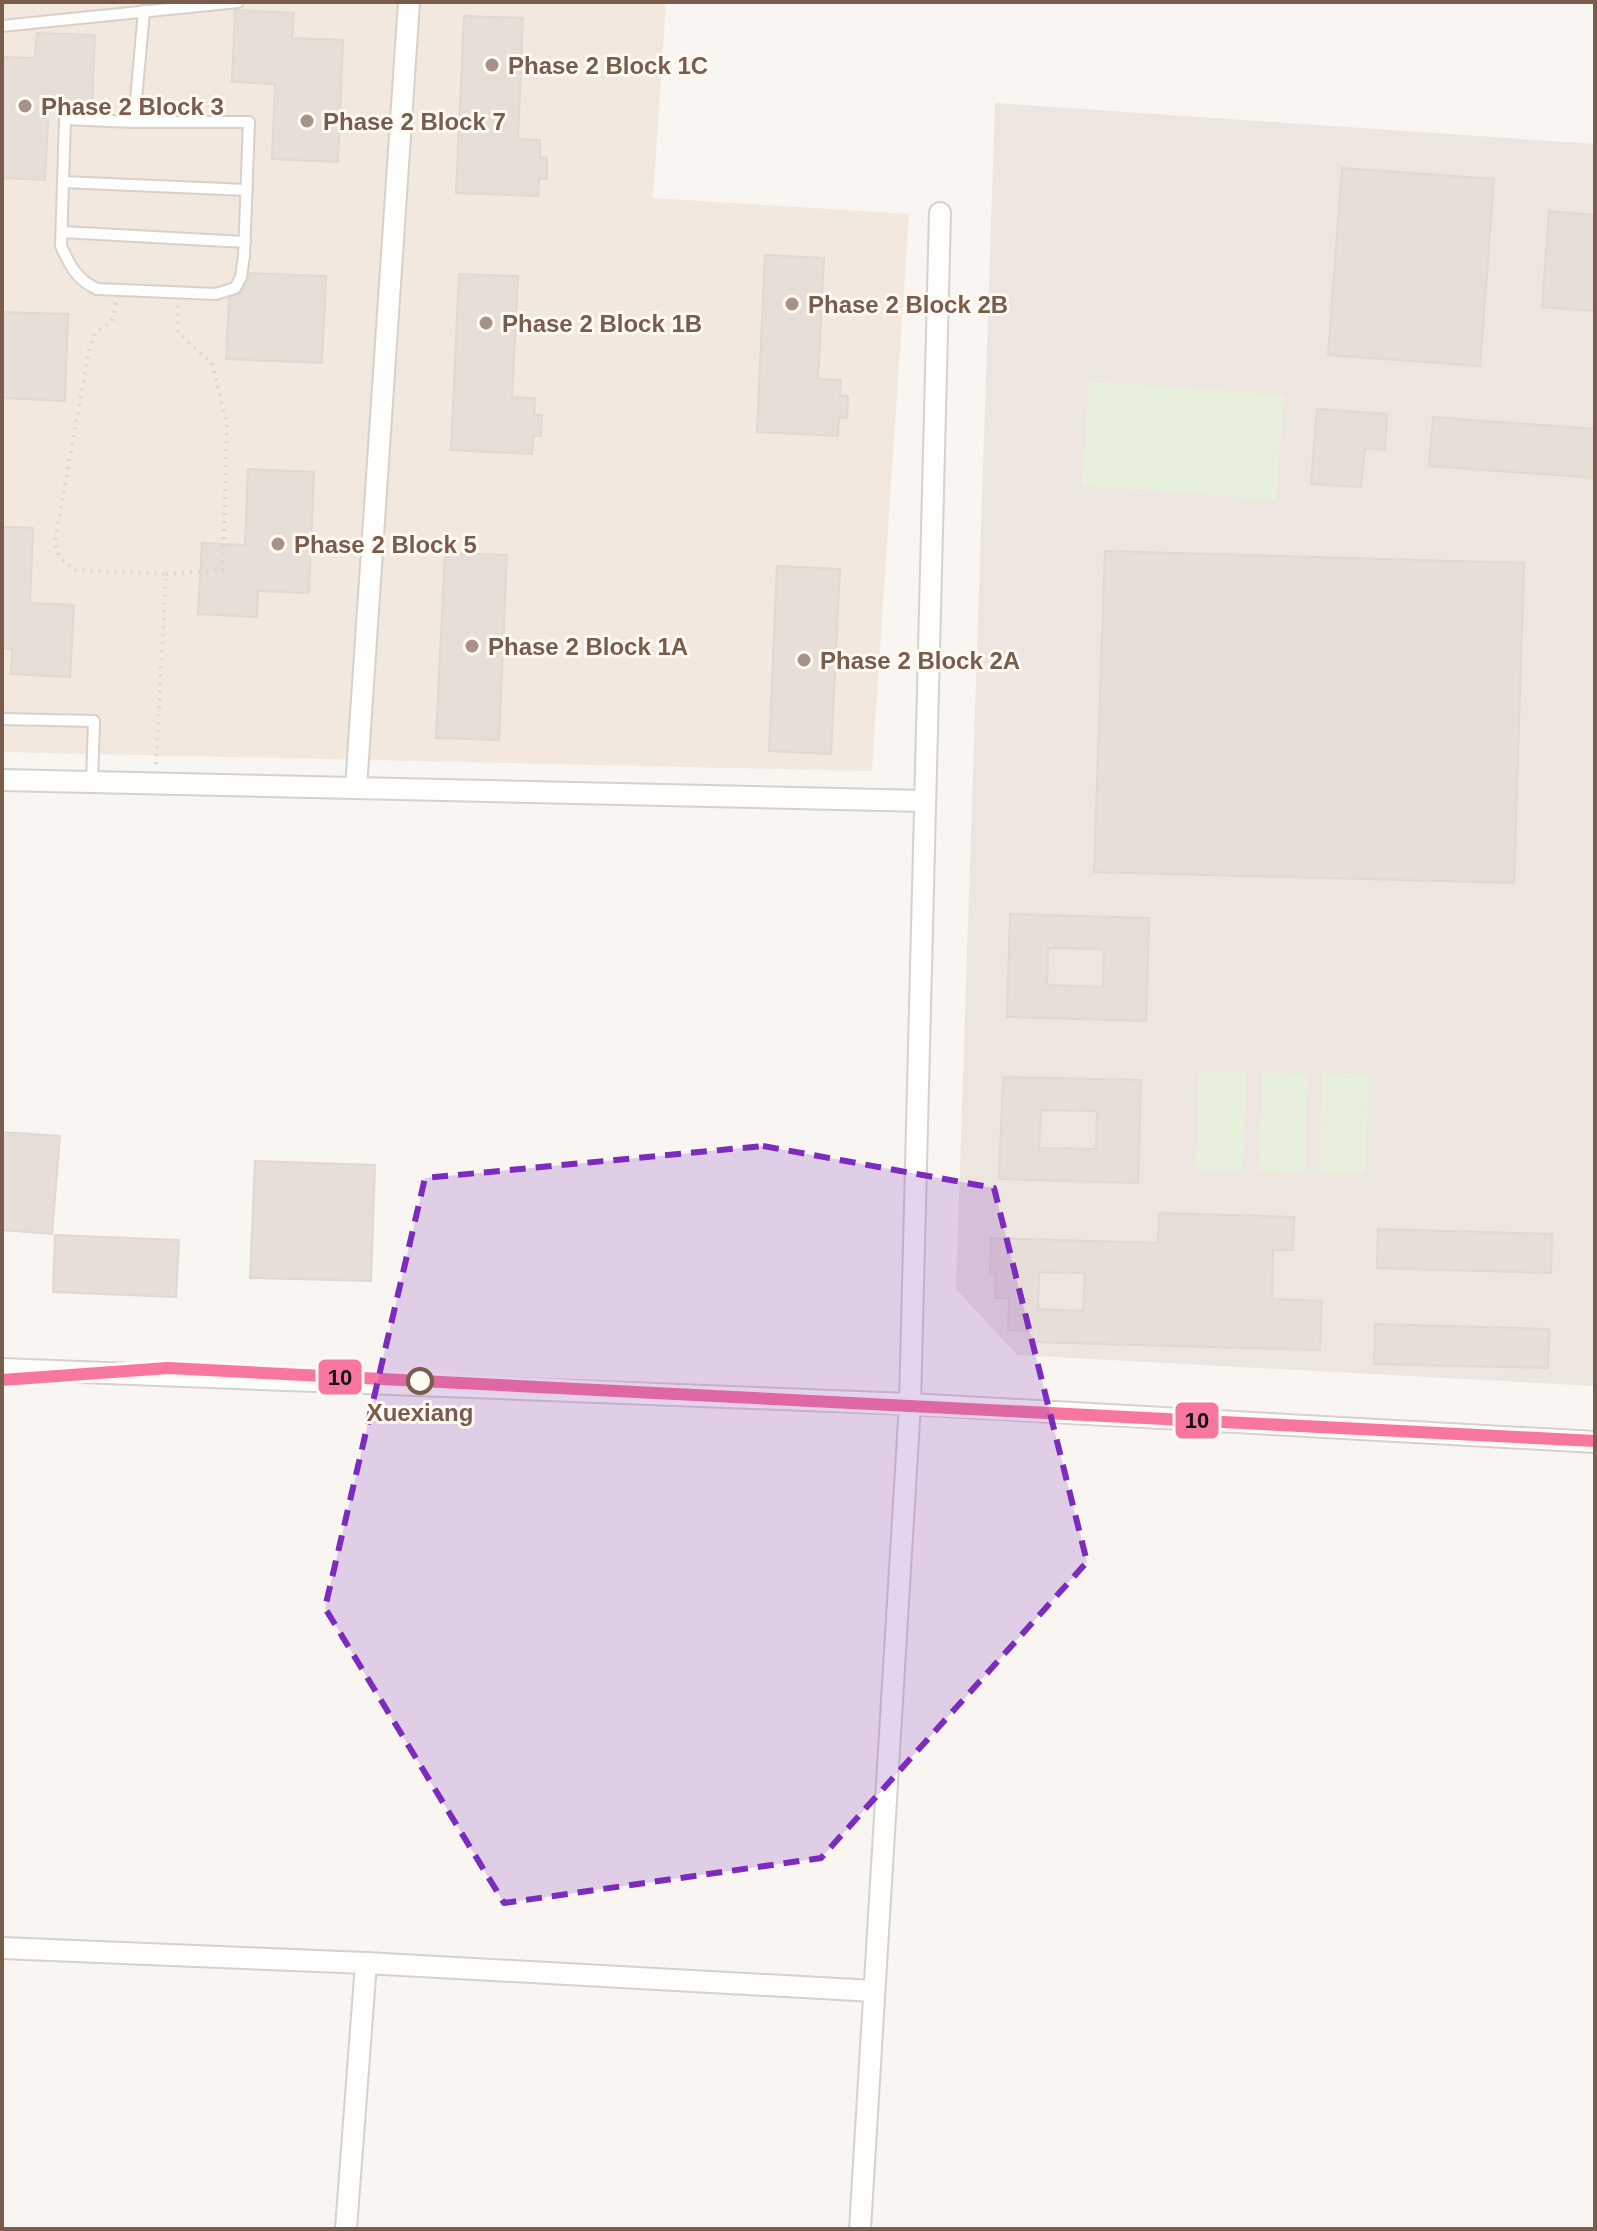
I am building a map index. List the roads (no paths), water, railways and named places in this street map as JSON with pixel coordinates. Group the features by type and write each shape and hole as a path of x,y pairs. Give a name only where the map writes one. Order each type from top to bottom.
{"street":[{"path":"356,788 409,2"},
{"path":"860,2229 910,1404 940,213"},
{"path":"2,780 925,801"},
{"path":"2,1369 910,1404 1595,1442"},
{"path":"2,1948 366,1963 874,1991"},
{"path":"346,2229 366,1963"}],"lane":[{"path":"2,26 238,2"},
{"path":"134,122 144,11"},
{"path":"65,119 134,122 249,122 245,242 241,277 235,288 216,294 97,289 82,282 68,262 61,246 65,119"},
{"path":"63,182 247,190"},
{"path":"62,232 245,242"},
{"path":"2,719 94,721 92,782"}],"place":[{"name":"Phase 2 Block 1C","path":"492,65"},
{"name":"Phase 2 Block 3","path":"25,106"},
{"name":"Phase 2 Block 7","path":"307,121"},
{"name":"Phase 2 Block 2B","path":"792,304"},
{"name":"Phase 2 Block 1B","path":"486,323"},
{"name":"Phase 2 Block 5","path":"278,544"},
{"name":"Phase 2 Block 1A","path":"472,646"},
{"name":"Phase 2 Block 2A","path":"804,660"},
{"name":"Xuexiang","path":"420,1381"}]}
